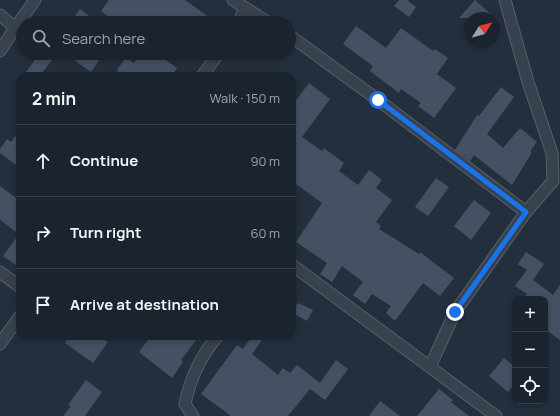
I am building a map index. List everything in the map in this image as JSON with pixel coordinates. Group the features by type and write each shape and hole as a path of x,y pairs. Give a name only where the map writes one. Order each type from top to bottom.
{"street":[{"path":"23,16 34,0"},
{"path":"233,0 257,16"},
{"path":"430,367 455,312 526,212 553,181 552,153 528,82 505,0"},
{"path":"242,16 245,9"},
{"path":"0,15 15,28 0,51"},
{"path":"296,40 526,212"},
{"path":"205,72 214,60"},
{"path":"296,268 496,416"},
{"path":"0,272 16,284"},
{"path":"0,344 16,322"},
{"path":"193,416 185,404 189,386 195,371 215,340"}],"building":[{"path":"109,0 185,0 207,16 108,16 101,11"},
{"path":"399,0 407,0 416,7 409,17 394,6"},
{"path":"475,0 488,12 464,12"},
{"path":"80,9 90,16 75,16"},
{"path":"464,12 464,18 459,18"},
{"path":"356,26 386,48 401,28 433,51 435,49 448,58 437,74 456,88 434,118 418,106 421,103 401,89 399,93 370,71 373,66 343,44"},
{"path":"35,60 52,60 43,72 26,72"},
{"path":"74,60 99,60 91,72"},
{"path":"124,60 130,60 134,63 136,60 166,60 177,68 174,72 117,72 117,70"},
{"path":"309,83 330,99 302,137 322,151 324,148 344,163 339,171 358,185 369,170 382,180 376,188 392,200 376,222 381,226 379,229 419,254 420,252 454,278 440,296 423,283 395,321 386,313 391,306 372,294 365,304 353,295 363,282 342,266 332,282 320,274 327,263 296,242 322,203 296,184 296,101"},
{"path":"501,87 514,97 487,134 503,148 520,128 537,142 512,185 474,155 470,161 455,150 477,115 479,116"},
{"path":"16,135 16,165 0,153 0,149 7,139 11,142"},
{"path":"436,178 449,187 428,216 415,207"},
{"path":"0,186 16,198 16,232 0,220"},
{"path":"474,200 491,213 471,240 454,226"},
{"path":"16,238 16,265 3,256"},
{"path":"526,252 544,264 533,280 553,295 560,285 560,340 548,331 548,296 525,296 527,294 515,286 527,270 518,264"},
{"path":"298,303 313,310 307,321 296,315 296,307"},
{"path":"67,340 105,340 108,342 93,363 65,343"},
{"path":"148,340 196,340 181,360 183,362 172,378 139,352"},
{"path":"249,340 262,340 252,354 278,375 283,368 290,373 297,365 320,383 336,360 348,369 325,400 310,389 288,416 231,416 201,394 237,345 243,349"},
{"path":"504,358 512,365 512,387 508,392 489,376"},
{"path":"86,380 102,392 85,416 63,416 71,406 68,405"},
{"path":"439,389 453,400 451,402 469,416 417,416"},
{"path":"380,401 400,416 369,416"}],"route":[{"path":"378,100 526,212 455,312"}]}
